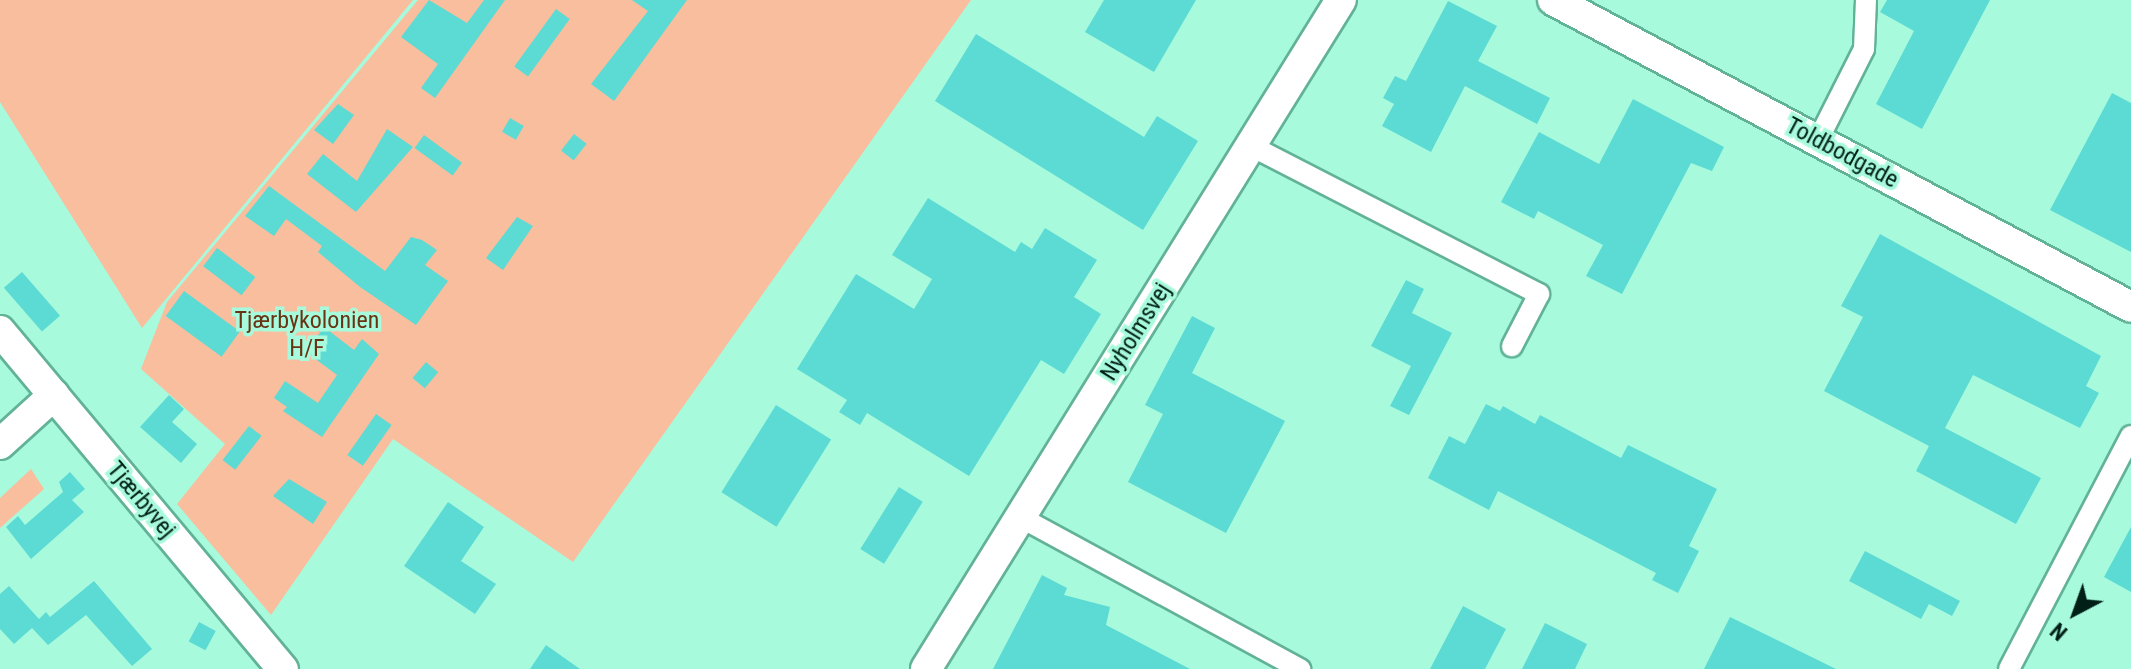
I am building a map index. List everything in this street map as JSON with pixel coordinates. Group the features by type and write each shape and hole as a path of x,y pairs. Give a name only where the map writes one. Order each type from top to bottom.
{"street":[{"name":"Nyholmsvej","path":"926,669 1341,0"},
{"name":"Toldbodgade","path":"1553,0 2131,307"},
{"path":"1818,140 1864,49 1866,0"},
{"path":"1251,146 1539,294 1512,346"},
{"name":"Tjærbyvej","path":"0,331 283,669"},
{"path":"0,444 54,395"},
{"path":"2009,669 2131,436"},
{"path":"1020,517 1300,669"}],"green space":[{"path":"0,0 413,0 142,328 0,102"},
{"name":"Tjærbykolonien H/F","path":"418,0 971,0 573,562 393,439 271,615 177,504 225,444 141,369 167,302"},
{"path":"31,469 44,489 0,528 0,498"}],"building":[{"path":"429,0 467,23 484,0 505,0 435,98 421,88 438,64 401,37"},
{"path":"632,0 687,0 614,101 591,84 648,11"},
{"path":"1104,0 1196,0 1154,72 1085,32"},
{"path":"1887,0 1990,0 1922,129 1876,104 1914,31 1880,12"},
{"path":"1448,1 1497,26 1478,61 1550,98 1537,124 1465,86 1431,152 1382,126 1394,104 1383,98 1395,76 1406,81"},
{"path":"556,9 570,19 528,76 514,66"},
{"path":"976,34 1144,137 1157,116 1198,141 1143,230 935,101"},
{"path":"2112,93 2131,103 2131,252 2050,210"},
{"path":"1633,99 1724,147 1712,171 1691,163 1622,294 1586,276 1603,245 1538,211 1534,219 1501,202 1539,132 1599,164"},
{"path":"338,104 354,115 333,144 314,130"},
{"path":"510,118 524,126 516,140 502,132"},
{"path":"387,129 413,147 356,212 307,174 323,154 357,181"},
{"path":"574,134 587,144 574,160 561,151"},
{"path":"424,135 462,163 453,176 415,148"},
{"path":"269,186 385,271 411,237 422,240 437,250 425,265 448,281 416,325 360,287 318,252 322,246 286,219 274,236 245,216"},
{"path":"928,198 1015,252 1021,242 1032,249 1045,228 1097,260 1074,297 1101,314 1064,374 1041,360 969,476 867,413 860,425 839,412 847,400 797,369 856,274 914,309 932,279 892,255"},
{"path":"517,217 533,226 503,270 486,258"},
{"path":"1880,234 2101,356 2086,386 2099,393 2080,428 1973,375 1945,428 2041,478 2016,524 1916,471 1929,446 1824,391 1863,317 1841,306"},
{"path":"217,248 255,277 241,295 203,266"},
{"path":"22,272 60,316 42,332 4,288"},
{"path":"1406,280 1424,289 1412,313 1452,333 1409,415 1390,406 1411,366 1371,346"},
{"path":"184,291 240,332 222,357 166,316"},
{"path":"1192,316 1215,328 1192,373 1285,421 1226,533 1128,482 1163,414 1145,405"},
{"path":"324,327 354,350 362,339 379,354 322,437 283,411 287,407 274,398 285,381 318,403 337,375 306,352"},
{"path":"426,362 438,372 425,388 413,378"},
{"path":"169,395 184,409 172,422 197,444 181,463 140,427"},
{"path":"1486,404 1500,411 1503,406 1535,424 1540,415 1621,458 1628,445 1717,489 1689,546 1699,551 1678,593 1652,580 1656,573 1498,491 1489,510 1428,478 1449,436 1465,444"},
{"path":"776,405 831,439 777,527 721,492"},
{"path":"376,414 392,425 363,466 347,455"},
{"path":"249,426 262,436 235,470 223,460"},
{"path":"70,472 85,489 72,500 84,512 31,559 6,527 18,516 25,525 63,492 59,482"},
{"path":"289,479 327,502 313,524 273,496"},
{"path":"899,487 923,502 884,564 860,549"},
{"path":"448,502 484,527 461,561 496,584 475,614 404,566"},
{"path":"2131,527 2131,592 2104,577"},
{"path":"1865,551 1960,601 1952,616 1929,604 1921,619 1849,581"},
{"path":"1042,575 1067,588 1064,595 1110,607 1106,625 1190,669 993,669"},
{"path":"94,581 152,649 132,666 86,615 48,645 32,628 14,644 0,629 0,594 9,586 39,619 46,612 50,617"},
{"path":"1463,606 1506,629 1485,669 1430,669"},
{"path":"1730,617 1836,669 1704,669"},
{"path":"199,622 216,631 205,650 189,641"},
{"path":"1545,623 1587,644 1575,669 1522,669"},
{"path":"546,645 580,669 530,669"}]}
